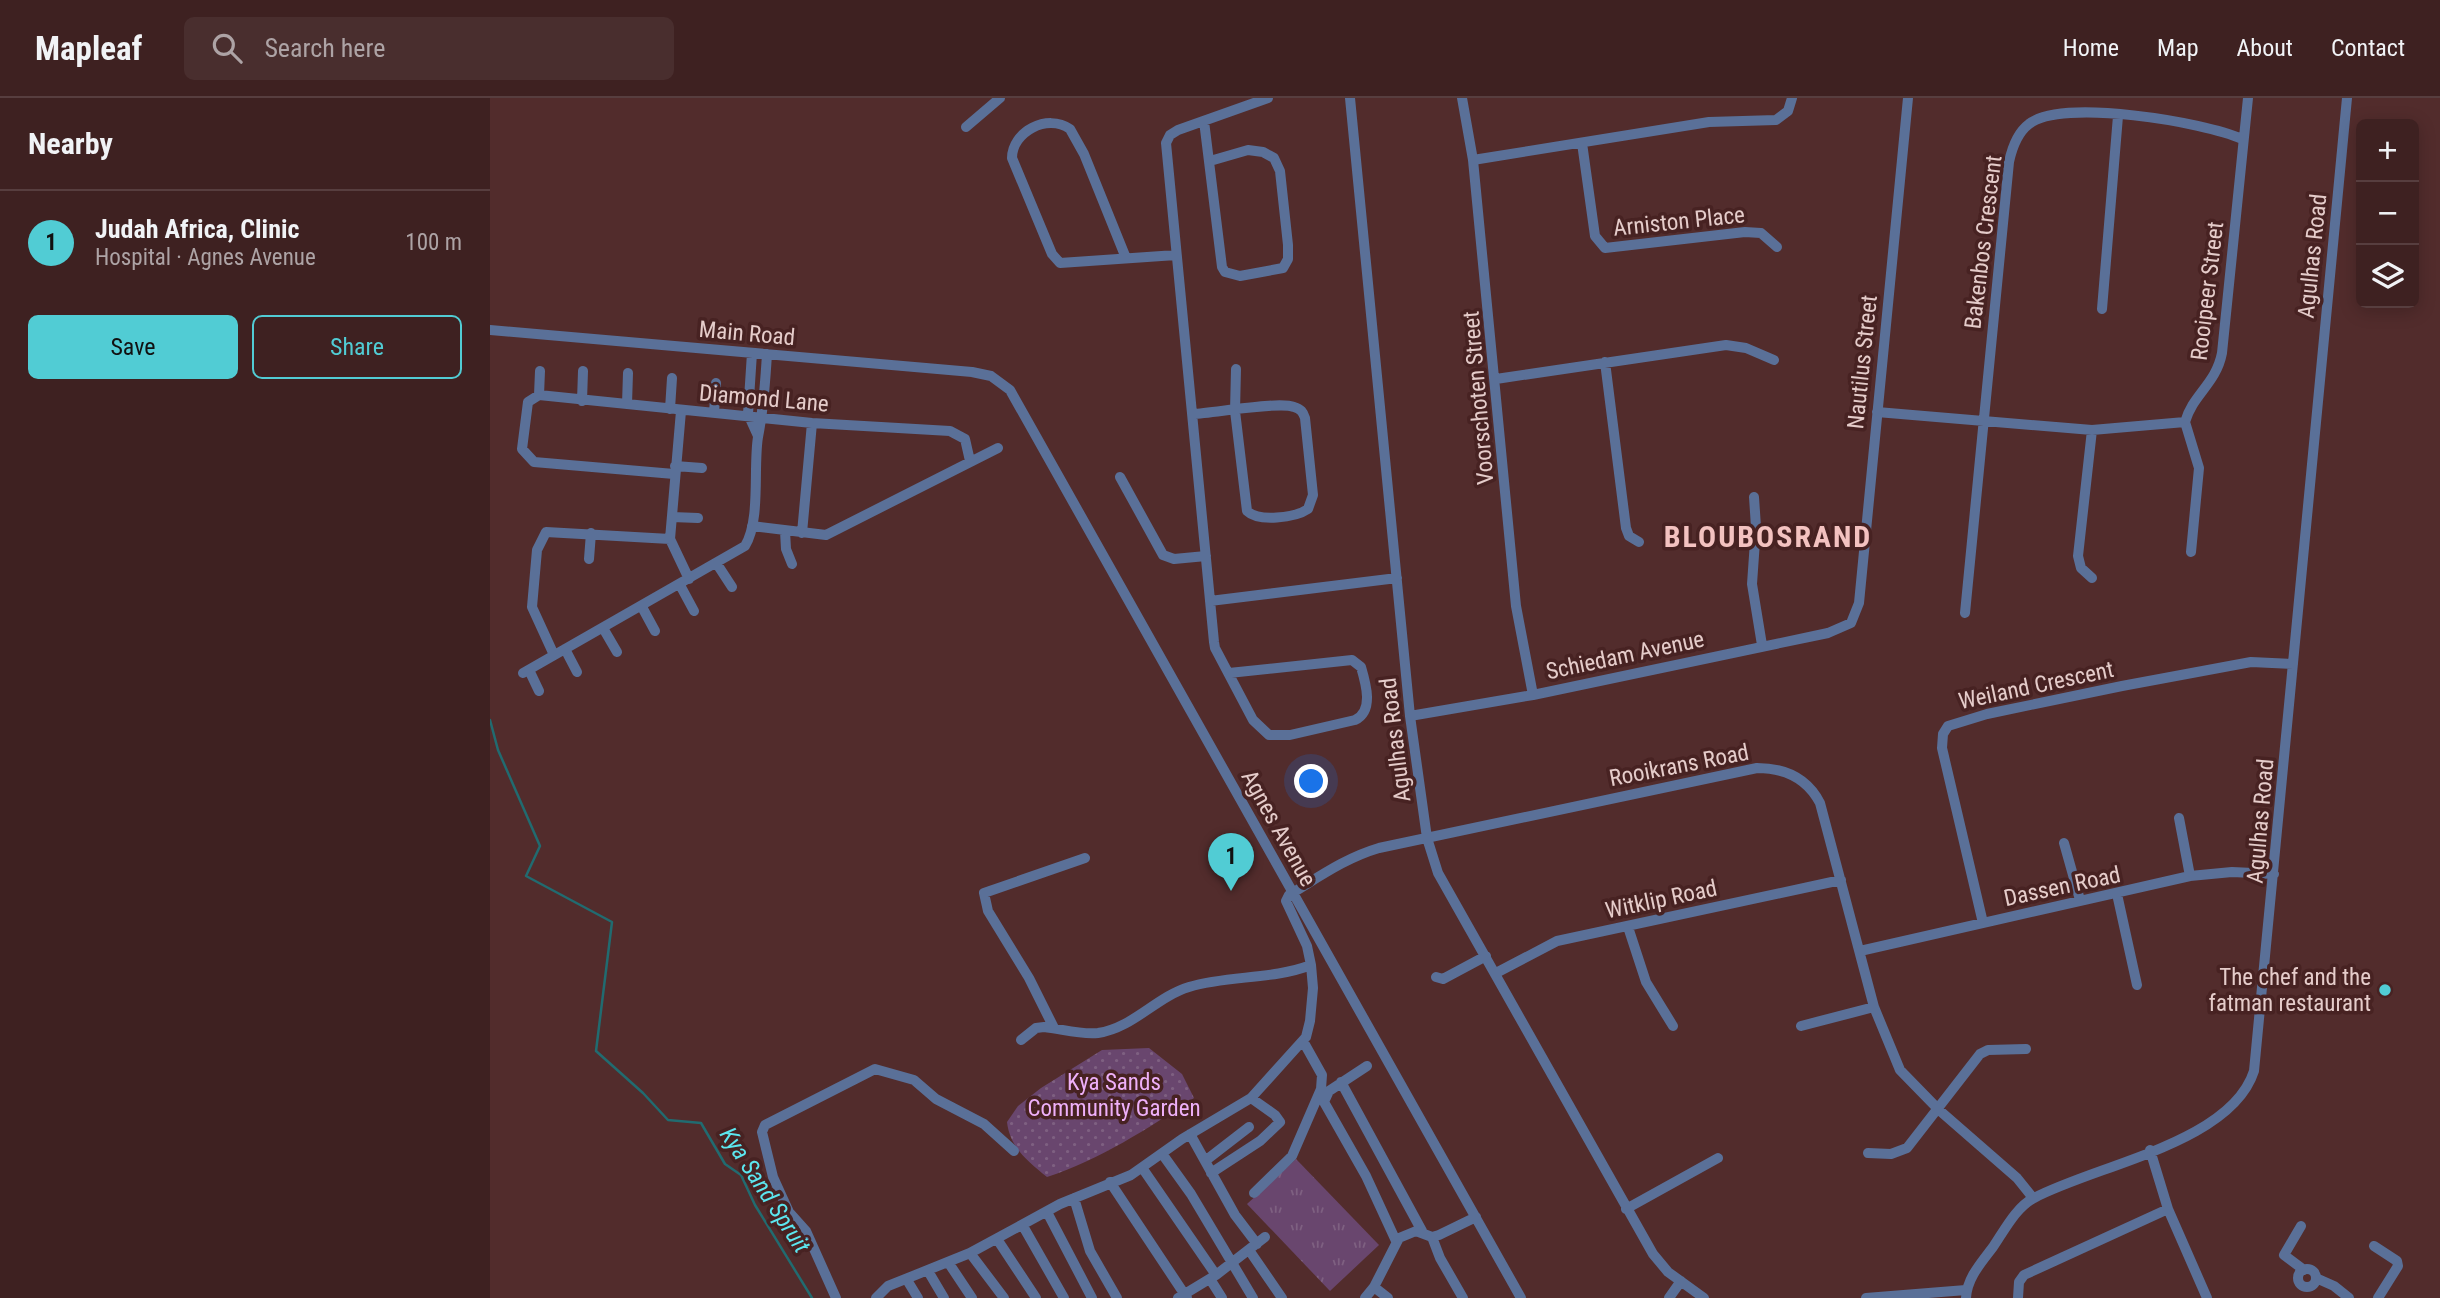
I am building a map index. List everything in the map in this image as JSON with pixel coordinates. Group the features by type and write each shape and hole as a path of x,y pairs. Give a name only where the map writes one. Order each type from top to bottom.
{"street":[{"path":"966,127 1000,98"},
{"path":"1229,673 1352,660 1361,667 1366,707 1361,717 1355,720 1290,735 1269,735 1254,719 1215,648 1166,143 1174,132 1268,98"},
{"name":"Agulhas Road","path":"1350,98 1410,716 1427,838 1438,873 1657,1261 1704,1298"},
{"name":"Voorschoten Street","path":"1462,98 1474,160 1516,606 1534,695"},
{"path":"1474,160 1709,122 1776,120 1788,111 1792,98"},
{"name":"Nautilus Street","path":"1847,626 1854,619 1859,603 1908,98"},
{"name":"Rooipeer Street","path":"2185,422 2196,401 2216,374 2222,353 2248,98"},
{"name":"Agulhas Road","path":"1870,1298 1966,1294 1980,1263 2017,1213 2033,1198 2220,1118 2250,1084 2257,1057 2347,98"},
{"name":"Bakenbos Crescent","path":"1965,614 2008,162 2014,143 2030,123 2048,116 2118,116 2206,126 2242,139"},
{"path":"2102,309 2118,116"},
{"path":"1204,121 1219,260 1225,272 1240,276 1283,268 1288,259 1288,245 1280,171 1275,158 1263,152 1248,150 1210,162"},
{"path":"1126,258 1084,154 1070,128 1056,124 1037,125 1022,135 1014,146 1012,158 1056,260 1074,264 1176,255"},
{"name":"Arniston Place","path":"1583,143 1595,236 1605,248 1745,232 1761,233 1777,247"},
{"name":"Main Road","path":"490,330 972,372 999,380"},
{"path":"1496,379 1736,345 1774,360"},
{"path":"752,353 748,414 758,436"},
{"path":"539,691 526,671 717,564 741,549 748,540 752,526 758,436 764,416 767,354"},
{"path":"1605,362 1626,528 1629,536 1639,542"},
{"path":"1194,414 1236,411 1285,405 1303,412 1313,495 1311,505 1304,512 1258,517 1247,511 1236,411 1236,369"},
{"path":"540,370 537,396 527,404 522,445 529,460 675,470 702,467"},
{"path":"582,401 583,371"},
{"path":"627,404 628,373"},
{"path":"670,410 672,378"},
{"name":"Agnes Avenue","path":"999,380 1015,396 1521,1298"},
{"path":"714,412 716,383"},
{"name":"Diamond Lane","path":"537,396 681,411 748,414 812,423 956,432 965,439 970,461"},
{"path":"681,411 670,539 694,611"},
{"path":"1877,412 2092,430 2185,422 2199,468 2192,552"},
{"path":"802,533 812,423"},
{"path":"2092,430 2078,556 2081,568 2092,578"},
{"path":"752,526 802,533 831,533 998,448"},
{"path":"1120,477 1163,555 1174,559 1206,556"},
{"path":"1754,497 1756,527 1752,583 1762,645"},
{"path":"672,517 698,518"},
{"path":"554,655 533,611 539,542 545,532 551,530 670,539"},
{"path":"785,531 786,549 792,564"},
{"path":"589,559 591,533"},
{"path":"717,564 732,587"},
{"path":"1210,601 1398,578"},
{"path":"642,607 655,631"},
{"name":"Schiedam Avenue","path":"1410,716 1534,695 1828,633 1847,626"},
{"path":"603,628 617,652"},
{"path":"565,649 577,672"},
{"name":"Weiland Crescent","path":"1983,923 1942,748 1943,734 1948,726 1987,714 2238,664 2270,661 2293,664"},
{"name":"Rooikrans Road","path":"1294,892 1357,855 1757,768 1774,769 1804,782 1818,798 1874,1007 1900,1070 1939,1110 1997,1159 2033,1198"},
{"path":"2179,818 2190,876"},
{"path":"2064,843 2080,900"},
{"path":"1054,1028 1029,978 988,911 984,893 1085,858"},
{"name":"Dassen Road","path":"1860,951 2190,876 2232,872 2274,874"},
{"name":"Witklip Road","path":"1496,973 1557,941 1841,880"},
{"path":"876,1298 888,1286 970,1253 1074,1198 1143,1169 1190,1134 1251,1098 1303,1041 1308,1031 1312,1007 1311,965 1303,937 1287,904 1287,898 1294,892"},
{"path":"2117,894 2137,985"},
{"path":"1628,927 1646,982 1673,1026"},
{"path":"1436,977 1443,979 1486,956"},
{"path":"1021,1040 1036,1028 1098,1033 1129,1022 1171,993 1189,987 1292,972 1311,965"},
{"path":"1801,1026 1874,1007"},
{"path":"1254,1193 1292,1156 1321,1089 1322,1075 1303,1041"},
{"path":"1868,1153 1891,1154 1907,1148 1939,1110 1973,1059 1980,1054 1988,1050 2026,1049"},
{"path":"1367,1066 1326,1093 1324,1102 1366,1176 1396,1241"},
{"path":"836,1298 806,1231 792,1219 774,1177 762,1132 765,1125 875,1069 914,1080 936,1099 985,1124 1014,1151"},
{"path":"1342,1082 1422,1231 1432,1237 1440,1258 1463,1298"},
{"path":"1211,1173 1260,1141 1280,1122 1251,1098"},
{"path":"1205,1161 1249,1127"},
{"path":"1190,1134 1235,1215 1257,1244 1282,1298"},
{"path":"2150,1150 2168,1209 2207,1298"},
{"path":"1163,1155 1253,1298"},
{"path":"1626,1209 1718,1158"},
{"path":"1143,1169 1213,1277 1222,1298"},
{"path":"1110,1182 1183,1297 1257,1244"},
{"path":"1074,1198 1090,1251 1117,1298"},
{"path":"2018,1298 2019,1282 2024,1275 2168,1209"},
{"path":"1047,1212 1091,1298"},
{"path":"1432,1237 1476,1217"},
{"path":"1023,1226 1064,1298"},
{"path":"2301,1226 2284,1255 2304,1270 2313,1271 2316,1278 2314,1284 2307,1287"},
{"path":"1365,1298 1374,1287 1396,1241 1406,1234 1422,1231"},
{"path":"997,1240 1036,1298"},
{"path":"2374,1246 2397,1261 2398,1266 2378,1298"},
{"path":"970,1253 1004,1298"},
{"path":"948,1262 972,1298"},
{"path":"2304,1270 2299,1275 2299,1282 2307,1287"},
{"path":"928,1271 944,1298"},
{"path":"2316,1278 2334,1286 2348,1298"},
{"path":"907,1280 918,1298"},
{"path":"1669,1298 1681,1281"},
{"path":"1374,1287 1388,1298"},
{"path":"2304,1298 2307,1287"}],"green space":[{"name":"Kya Sands Community Garden","path":"1149,1048 1182,1074 1194,1098 1104,1152 1047,1177 1016,1147 1007,1122 1018,1106 1041,1088 1102,1050"},
{"path":"1296,1159 1379,1245 1330,1291 1247,1204"}],"waterway":[{"name":"Kya Sand Spruit","path":"490,720 498,750 540,846 526,876 612,922 596,1051 643,1093 668,1120 701,1123 725,1164 741,1175 755,1205 812,1298"}],"place":[{"name":"Judah Africa, Clinic","path":"1231,891"},
{"name":"The chef and the fatman restaurant","path":"2385,990"}],"district":[{"name":"BLOUBOSRAND","path":"1768,537"}]}
